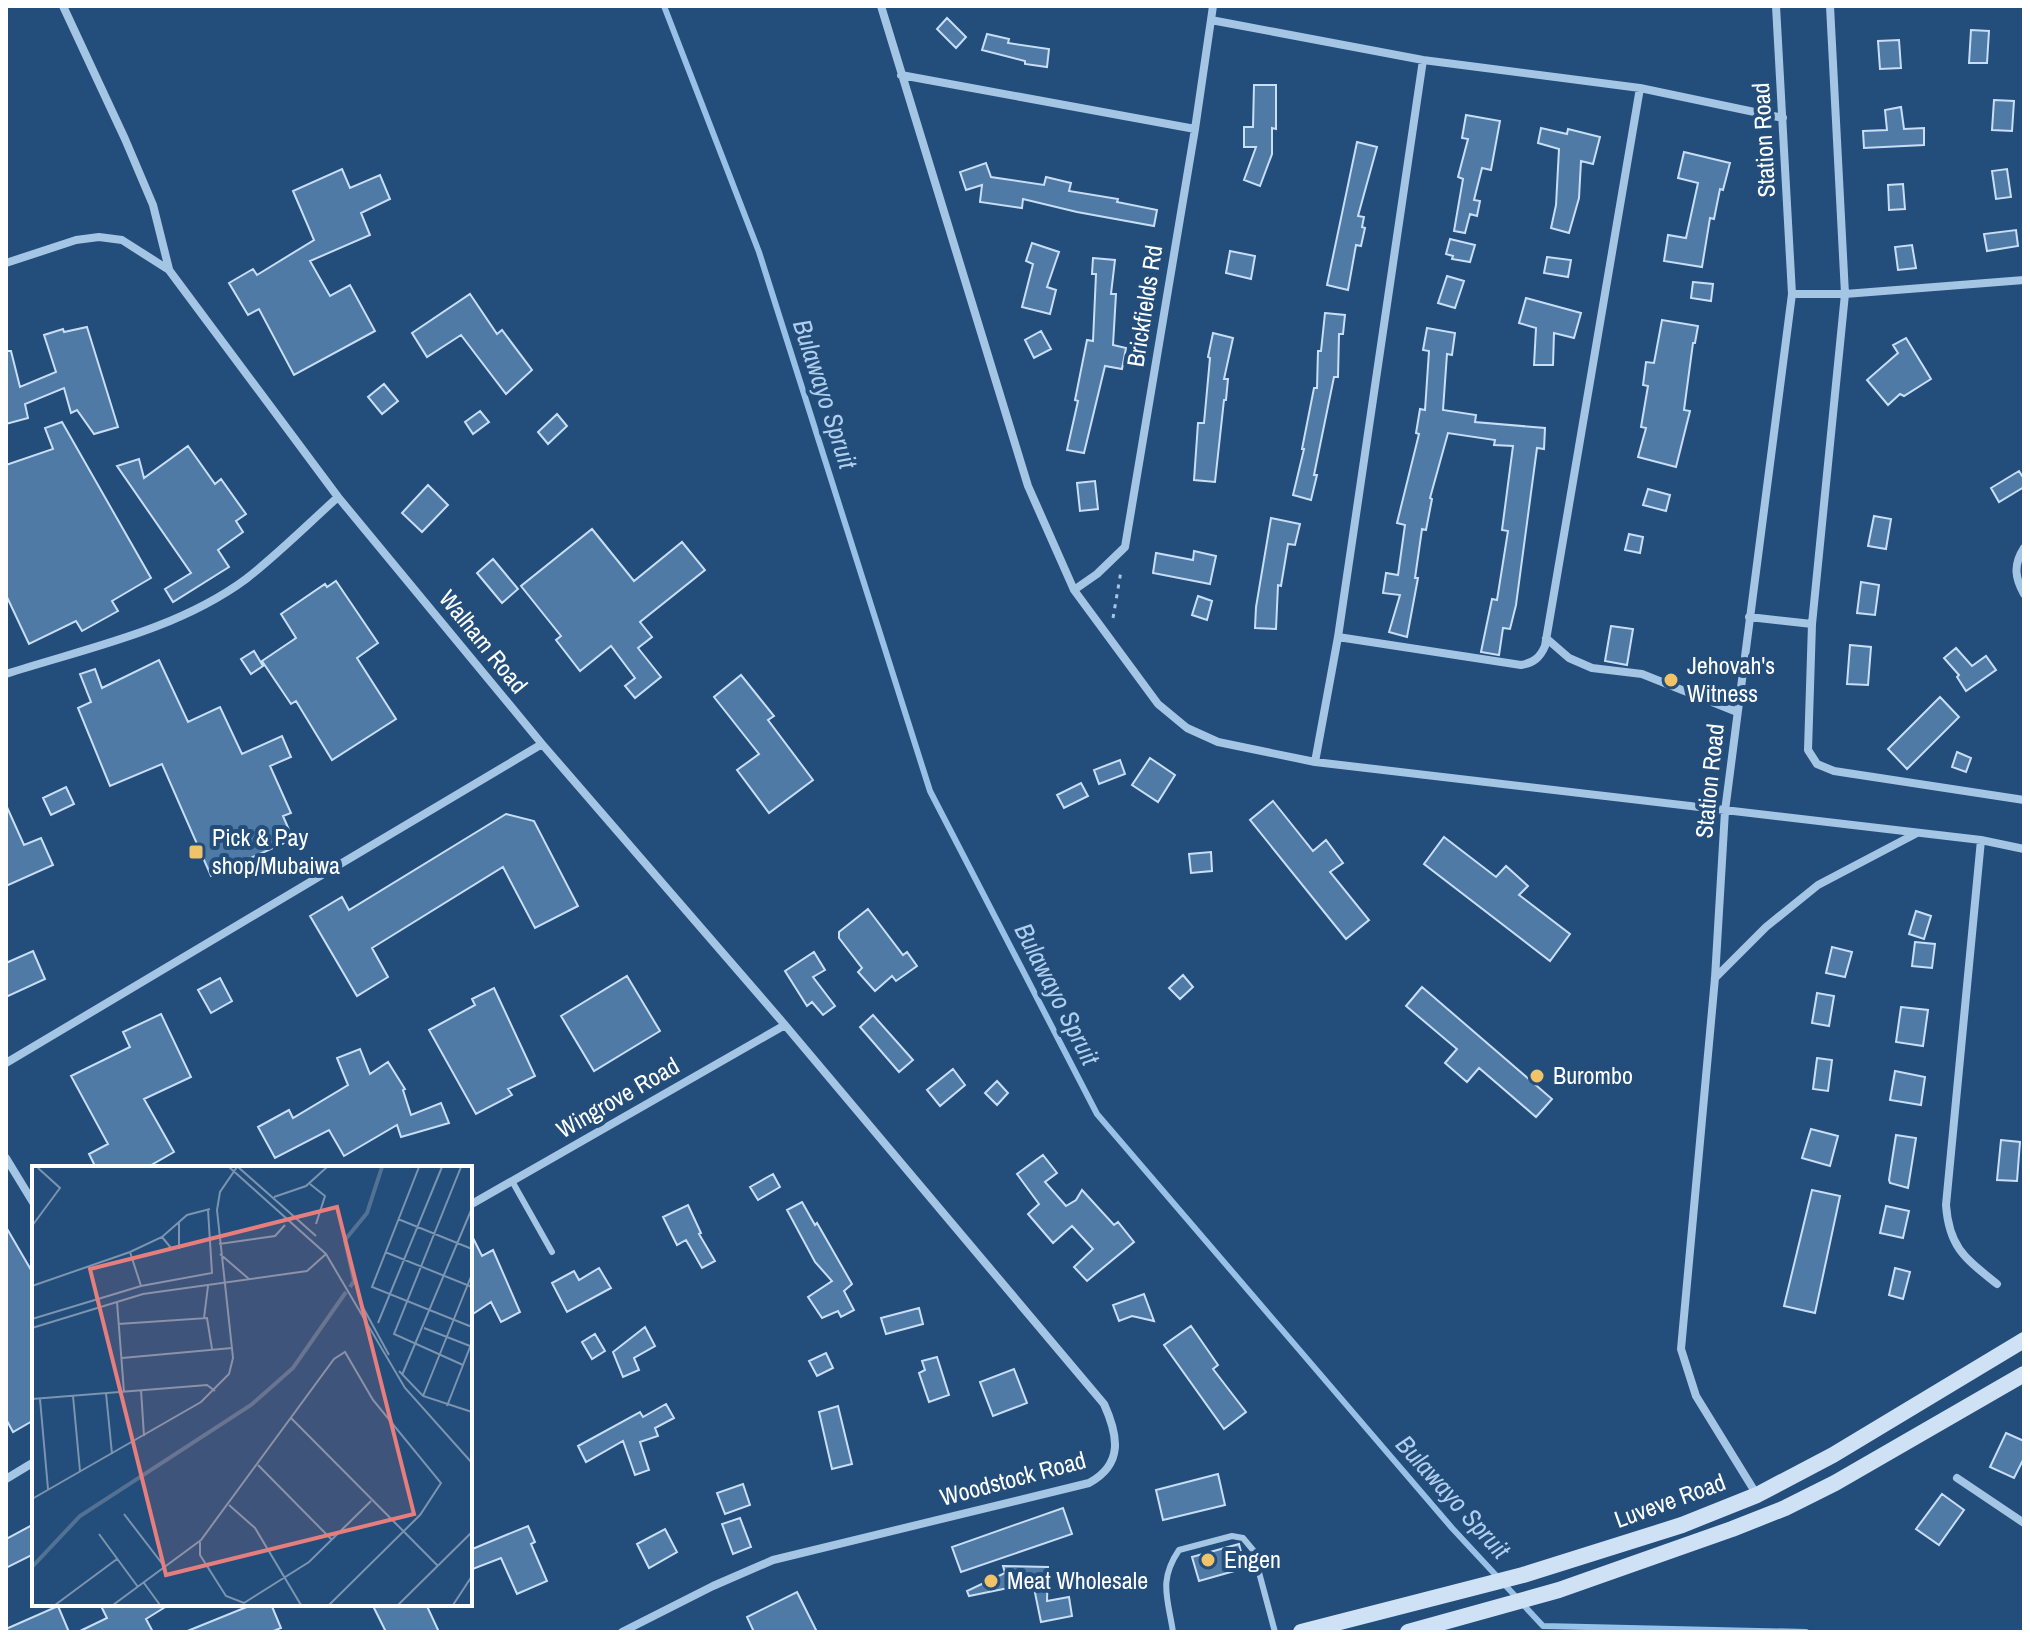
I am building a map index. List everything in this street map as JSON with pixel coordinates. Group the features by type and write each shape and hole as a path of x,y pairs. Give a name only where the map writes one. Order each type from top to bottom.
{"street":[{"path":"63,6 153,205 169,270"},
{"path":"881,6 1028,486 1074,590 1158,704 1187,728 1218,742 1315,762 1981,840 2024,849"},
{"name":"Brickfields Rd","path":"1125,547 1213,6"},
{"name":"Station Road","path":"1757,1495 1696,1396 1681,1349 1715,978 1725,811 1792,294 1776,6"},
{"path":"1830,6 1845,294 1812,624 1810,755 1817,764 1834,771 2024,800"},
{"path":"1211,20 1423,60 1640,88 1783,118"},
{"path":"1315,762 1338,637 1423,60"},
{"path":"901,75 1195,129"},
{"path":"1338,637 1521,665 1541,654 1640,88"},
{"path":"6,263 76,240 99,237 122,240 169,270"},
{"name":"Walham Road","path":"169,270 338,497 542,744 785,1025"},
{"path":"1792,294 1845,294 2024,280"},
{"path":"6,674 155,627 202,605 246,579 338,497"},
{"path":"1074,590 1097,574 1125,547"},
{"path":"2024,548 2016,564 2015,577 2024,594"},
{"path":"1749,617 1812,624"},
{"path":"1546,638 1569,658 1592,668 1642,674 1737,712"},
{"path":"6,1063 542,744"},
{"path":"1715,978 1766,927 1818,885 1918,833"},
{"path":"1981,840 1946,1205 1950,1234 1956,1247 1997,1284"},
{"name":"Wingrove Road","path":"472,1204 785,1025"},
{"name":"Woodstock Road","path":"622,1632 773,1560 1089,1483 1103,1475 1113,1461 1116,1431 1104,1404 1088,1382 785,1025"},
{"path":"6,1158 32,1201"},
{"name":"Luveve Road","path":"1301,1632 1523,1575 1682,1525 1757,1495 1833,1455 2024,1340"},
{"name":"Luveve Road","path":"1408,1632 1559,1590 1718,1535 1785,1508 1835,1483 2024,1374"},
{"path":"6,1479 32,1463"},
{"path":"1957,1478 2024,1523"}],"lane":[{"path":"512,1181 552,1252"},
{"path":"1173,1632 1164,1577 1172,1560 1179,1550 1232,1536 1243,1538 1253,1550 1275,1632"}],"path":[{"path":"1110,639 1125,547"}],"building":[{"path":"947,18 966,37 956,48 937,29"},
{"path":"1971,30 1989,31 1987,63 1969,63"},
{"path":"987,34 1009,39 1008,43 1049,49 1047,67 1025,64 1025,61 982,50"},
{"path":"1899,40 1901,68 1880,69 1878,41"},
{"path":"1254,85 1276,85 1276,129 1272,128 1272,154 1260,186 1244,180 1256,147 1244,147 1244,127 1253,127"},
{"path":"1994,100 2014,101 2012,131 1992,130"},
{"path":"1901,107 1904,129 1924,128 1924,145 1864,148 1863,131 1887,130 1885,110"},
{"path":"1466,115 1500,121 1491,170 1482,168 1474,200 1480,201 1477,216 1470,214 1465,233 1454,231 1463,179 1458,177 1468,139 1462,138"},
{"path":"1541,128 1567,134 1568,129 1600,137 1593,164 1581,161 1579,198 1569,233 1551,228 1556,205 1559,149 1538,143"},
{"path":"1357,142 1377,147 1358,216 1364,217 1362,227 1365,228 1361,246 1356,245 1348,290 1327,285"},
{"path":"1684,152 1730,163 1723,190 1720,189 1714,219 1710,218 1702,267 1664,261 1668,235 1686,238 1698,183 1678,178"},
{"path":"986,163 991,177 1044,185 1046,177 1071,183 1069,191 1118,199 1117,202 1157,210 1154,226 1023,199 1022,208 980,202 982,185 966,190 960,172"},
{"path":"342,169 350,188 380,175 390,199 361,213 370,235 310,261 330,296 350,285 375,331 294,375 259,309 248,315 229,283 253,269 257,275 314,240 293,191"},
{"path":"2007,169 2011,197 1996,199 1992,171"},
{"path":"1903,184 1905,209 1889,210 1888,185"},
{"path":"2016,230 2018,246 1987,251 1984,234"},
{"path":"1450,239 1475,245 1470,262 1452,259 1453,256 1446,254"},
{"path":"1032,243 1059,252 1047,287 1056,290 1050,314 1022,307 1033,264 1026,261"},
{"path":"1912,245 1916,268 1898,270 1895,247"},
{"path":"1230,251 1255,256 1251,279 1226,273"},
{"path":"1547,257 1571,260 1568,277 1544,273"},
{"path":"1093,258 1115,260 1111,294 1116,294 1113,345 1126,348 1122,369 1105,366 1084,453 1067,450 1087,340 1093,341 1096,274 1092,274"},
{"path":"1447,276 1464,281 1455,308 1438,303"},
{"path":"1693,282 1713,284 1711,301 1691,298"},
{"path":"470,294 497,334 502,330 532,370 506,394 461,335 427,357 412,333"},
{"path":"1526,298 1581,313 1574,338 1554,333 1553,365 1534,365 1536,328 1519,323"},
{"path":"1325,313 1345,315 1343,334 1339,334 1338,377 1334,377 1311,500 1293,495 1314,388 1317,388 1318,351 1321,351"},
{"path":"1662,320 1698,326 1684,410 1690,411 1676,467 1638,457 1646,428 1641,427 1648,386 1643,385 1646,362 1654,363"},
{"path":"87,327 118,427 94,434 77,410 71,413 64,388 25,404 28,418 6,424 6,351 11,351 20,387 56,372 44,335 63,329 64,332"},
{"path":"1427,328 1455,333 1452,355 1447,354 1443,410 1476,415 1475,422 1545,428 1544,449 1537,448 1516,605 1510,629 1503,628 1499,655 1481,652 1492,599 1497,600 1508,531 1502,530 1513,446 1494,445 1495,440 1448,433 1430,498 1426,530 1422,529 1415,578 1418,578 1407,637 1389,632 1400,595 1383,593 1386,573 1398,575 1405,525 1397,523 1419,434 1416,433 1420,409 1425,410 1429,351 1423,350"},
{"path":"1041,331 1051,349 1034,358 1025,340"},
{"path":"1213,333 1233,338 1224,379 1228,379 1215,482 1194,480 1198,423 1204,423 1208,357"},
{"path":"1906,338 1931,379 1904,396 1900,394 1888,405 1867,380 1898,353 1893,345"},
{"path":"384,384 398,401 382,414 368,397"},
{"path":"480,411 489,422 473,434 465,422"},
{"path":"557,414 567,426 548,444 538,432"},
{"path":"62,422 151,578 112,601 118,611 82,631 76,621 29,644 6,595 6,465 53,449 45,428"},
{"path":"188,446 215,484 221,479 246,514 236,521 243,532 218,550 229,567 173,602 165,589 191,573 117,466 139,459 144,478"},
{"path":"2019,471 2024,487 1999,502 1991,488"},
{"path":"1095,481 1098,509 1080,511 1077,483"},
{"path":"428,485 448,505 422,532 402,513"},
{"path":"1648,489 1670,495 1666,511 1643,505"},
{"path":"1874,516 1891,519 1886,549 1868,546"},
{"path":"1271,518 1300,524 1295,545 1288,544 1281,586 1278,585 1276,629 1255,628 1256,607"},
{"path":"592,529 634,581 682,542 705,570 640,622 652,637 638,648 661,677 635,698 625,686 635,678 611,646 580,671 556,640 561,636 521,586"},
{"path":"1629,534 1643,537 1640,553 1625,550"},
{"path":"1194,551 1216,556 1210,584 1153,573 1156,553 1193,560"},
{"path":"493,559 518,589 502,603 477,573"},
{"path":"336,581 378,643 357,658 396,719 332,760 296,701 291,704 262,661 296,638 281,614 325,584 327,587"},
{"path":"1861,582 1879,585 1875,615 1857,613"},
{"path":"1198,596 1212,601 1207,620 1192,615"},
{"path":"1611,626 1633,629 1627,665 1605,661"},
{"path":"1850,645 1871,647 1868,685 1847,684"},
{"path":"1956,648 1972,666 1986,656 1996,670 1966,691 1957,677 1959,675 1944,658"},
{"path":"254,651 263,666 251,674 241,659"},
{"path":"159,660 188,722 220,707 242,754 282,736 291,757 270,766 291,813 283,816 293,839 211,876 162,764 110,786 78,708 91,702 80,674 95,669 102,688"},
{"path":"741,675 774,716 768,720 813,780 769,813 737,770 759,754 714,697"},
{"path":"1940,697 1959,717 1907,769 1888,749"},
{"path":"1957,752 1971,758 1966,772 1952,767"},
{"path":"1150,758 1175,775 1158,802 1132,785"},
{"path":"1120,760 1125,774 1099,784 1094,770"},
{"path":"1081,783 1088,796 1064,808 1057,795"},
{"path":"66,787 74,804 51,815 43,798"},
{"path":"1273,801 1313,851 1326,840 1343,863 1330,872 1369,920 1346,939 1250,820"},
{"path":"6,805 24,845 41,838 53,865 6,886"},
{"path":"506,814 534,821 578,906 535,928 503,867 372,948 388,977 357,996 310,916 342,897 349,910"},
{"path":"1444,837 1496,877 1506,866 1528,886 1519,895 1570,934 1550,961 1424,864"},
{"path":"1211,852 1212,871 1191,873 1189,854"},
{"path":"868,909 903,955 907,952 917,966 896,981 892,976 875,991 858,972 862,968 839,938 839,932"},
{"path":"1916,911 1931,916 1924,939 1909,934"},
{"path":"1915,942 1935,944 1932,968 1912,966"},
{"path":"1832,947 1852,952 1845,977 1826,973"},
{"path":"33,951 45,979 6,997 6,963"},
{"path":"814,952 825,970 813,977 835,1006 823,1015 812,1002 807,1006 785,971"},
{"path":"1183,975 1193,987 1180,999 1169,988"},
{"path":"627,976 660,1031 594,1071 561,1016"},
{"path":"220,978 232,1001 211,1013 198,990"},
{"path":"1422,987 1552,1099 1536,1117 1479,1068 1467,1082 1445,1063 1457,1049 1406,1006"},
{"path":"494,988 535,1076 508,1089 512,1095 476,1114 429,1030 475,1005 472,999"},
{"path":"1817,993 1834,996 1829,1026 1812,1023"},
{"path":"1901,1007 1928,1010 1923,1046 1896,1042"},
{"path":"161,1014 191,1077 144,1099 174,1152 150,1166 95,1166 89,1154 108,1144 71,1076 130,1047 123,1032"},
{"path":"873,1015 913,1060 899,1072 860,1027"},
{"path":"360,1049 370,1074 388,1062 405,1089 411,1115 441,1103 449,1123 401,1137 397,1125 344,1156 329,1130 275,1158 258,1127 289,1110 293,1118 348,1085 337,1058"},
{"path":"1817,1058 1832,1060 1828,1091 1813,1089"},
{"path":"953,1069 965,1085 940,1106 927,1090"},
{"path":"1895,1071 1925,1077 1921,1105 1890,1100"},
{"path":"997,1081 1008,1093 997,1105 985,1093"},
{"path":"1811,1129 1838,1136 1830,1166 1802,1158"},
{"path":"1896,1135 1916,1138 1908,1188 1889,1180"},
{"path":"2001,1140 2020,1142 2017,1181 1997,1180"},
{"path":"1043,1155 1057,1173 1045,1182 1066,1206 1076,1200 1082,1190 1114,1225 1118,1222 1134,1242 1087,1281 1074,1267 1093,1249 1072,1226 1053,1243 1028,1214 1039,1204 1017,1174"},
{"path":"773,1174 780,1187 758,1200 750,1187"},
{"path":"1812,1190 1840,1196 1815,1313 1784,1306"},
{"path":"802,1202 852,1284 844,1291 854,1310 841,1317 838,1311 822,1318 808,1297 832,1281 815,1262 787,1210"},
{"path":"688,1205 699,1234 715,1261 702,1268 686,1240 677,1245 663,1217"},
{"path":"1886,1206 1909,1211 1903,1238 1880,1233"},
{"path":"6,1227 32,1272 32,1421 13,1432 6,1419"},
{"path":"472,1236 482,1256 493,1250 520,1312 501,1322 491,1302 472,1315"},
{"path":"599,1268 611,1288 567,1312 552,1283 574,1271 579,1280"},
{"path":"1895,1268 1910,1272 1903,1299 1889,1295"},
{"path":"1144,1294 1154,1321 1132,1316 1119,1321 1113,1305"},
{"path":"919,1308 923,1324 886,1334 881,1318"},
{"path":"1191,1326 1218,1365 1213,1369 1246,1412 1224,1429 1164,1345"},
{"path":"645,1327 655,1346 634,1358 639,1370 623,1377 613,1352"},
{"path":"595,1334 605,1351 592,1359 582,1342"},
{"path":"826,1353 833,1368 817,1376 809,1361"},
{"path":"937,1357 949,1395 929,1402 919,1373 925,1370 922,1361"},
{"path":"1014,1369 1027,1403 993,1416 980,1382"},
{"path":"666,1404 674,1418 655,1428 658,1436 640,1442 649,1470 635,1475 623,1441 586,1462 578,1446 640,1412 643,1417"},
{"path":"838,1406 852,1464 832,1469 819,1412"},
{"path":"2006,1433 2024,1441 2024,1458 2014,1478 1990,1467"},
{"path":"1218,1474 1225,1505 1163,1520 1156,1490"},
{"path":"743,1484 750,1505 725,1514 717,1493"},
{"path":"1942,1494 1964,1510 1939,1545 1916,1529"},
{"path":"1063,1508 1072,1534 961,1572 952,1547"},
{"path":"740,1518 751,1547 733,1554 722,1524"},
{"path":"32,1525 32,1555 6,1568 6,1539"},
{"path":"528,1526 535,1542 531,1544 547,1581 517,1594 501,1558 472,1569 472,1549"},
{"path":"665,1529 677,1552 649,1568 637,1544"},
{"path":"1239,1544 1245,1568 1199,1581 1192,1557"},
{"path":"1003,1566 1048,1567 1047,1601 1069,1597 1072,1616 1041,1622 1033,1583 969,1596 967,1591 1005,1573"},
{"path":"797,1592 817,1632 754,1632 747,1617"},
{"path":"58,1606 69,1632 6,1632 6,1629"},
{"path":"101,1606 167,1606 146,1619 153,1632 78,1632 107,1618"},
{"path":"249,1606 272,1606 281,1628 271,1632 185,1632"},
{"path":"373,1606 427,1606 439,1632 386,1632"}],"waterway":[{"name":"Bulawayo Spruit","path":"664,6 759,252 930,791 1097,1114 1452,1528 1543,1626 1806,1632"}],"place":[{"name":"Jehovah's Witness","path":"1671,680"},
{"name":"Pick & Pay shop/Mubaiwa","path":"196,852"},
{"name":"Burombo","path":"1537,1076"},
{"name":"Engen","path":"1208,1560"},
{"name":"Meat Wholesale","path":"991,1581"}]}
